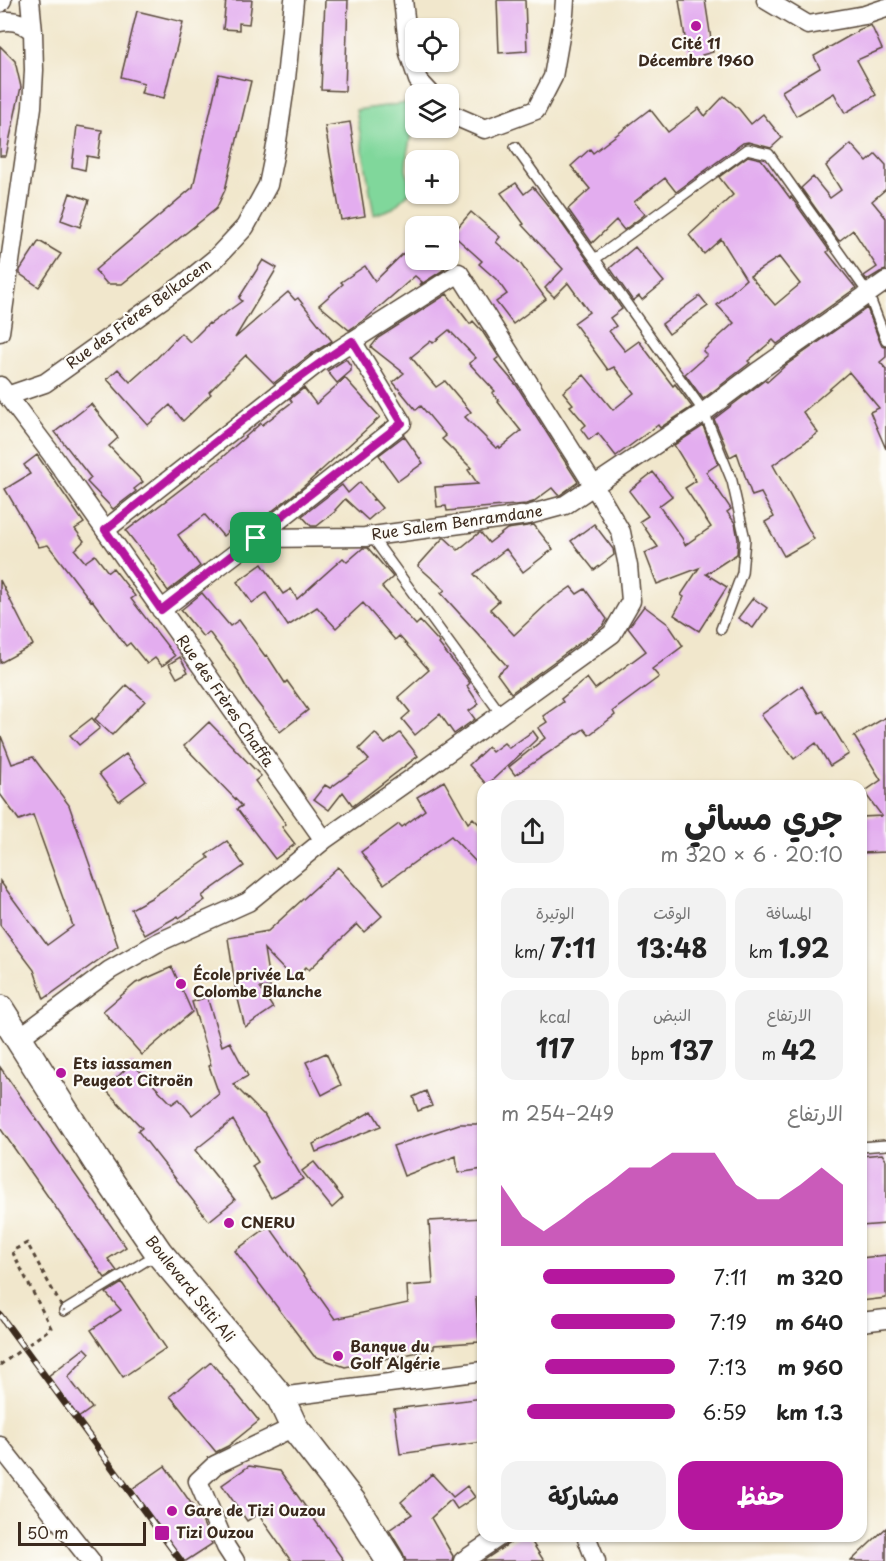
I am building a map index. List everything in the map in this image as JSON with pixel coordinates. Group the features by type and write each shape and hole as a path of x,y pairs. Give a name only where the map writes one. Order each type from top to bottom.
{"main road":[{"name":"Boulevard Stiti Ali","path":"0,1009 97,1162 159,1253 280,1397 294,1427 353,1503 390,1561"}],"street":[{"path":"0,332 32,107 34,70 30,0"},
{"name":"Rue des Frères Belkacem","path":"4,391 45,383 184,284 216,258 245,227 268,185 286,79 294,0"},
{"path":"403,0 409,53 418,80 422,84"},
{"path":"459,117 485,129 536,110 553,77 565,0"},
{"path":"766,0 808,25 865,15 886,8"},
{"path":"0,22 16,21 28,26 33,32"},
{"path":"19,1038 110,970 157,943 248,902 324,840 612,634 632,601 621,532 459,273 309,370 105,530"},
{"name":"Rue Salem Benramdane","path":"256,538 371,536 528,515 565,505 704,412 759,370 886,281"},
{"path":"161,610 402,423 352,341"},
{"name":"Rue des Frères Chaffa","path":"4,391 50,452 324,840"},
{"path":"867,1321 886,1319"},
{"path":"280,1397 477,1372"},
{"path":"235,1561 226,1547 198,1481 215,1465 294,1427"},
{"path":"0,1446 91,1561"},
{"path":"464,1561 491,1542"},
{"path":"588,1542 596,1561"}],"lane":[{"path":"515,147 704,412 732,481 745,539 742,573 721,629"},
{"path":"595,259 747,149 769,154 868,293 886,340"},
{"path":"371,536 501,714"},
{"path":"867,1147 886,1145"},
{"path":"64,1311 159,1253"}],"path":[{"path":"0,1365 51,1328 12,1251 27,1243 64,1311"}],"green space":[{"path":"405,103 405,138 410,138 408,150 405,150 405,197 393,208 374,215 356,110"}],"building":[{"path":"226,0 252,0 249,24 239,23 239,30 223,29"},
{"path":"325,0 348,0 345,91 321,90"},
{"path":"497,0 525,0 527,51 499,53"},
{"name":"Cité 11 Décembre 1960","path":"679,0 705,0 713,52 702,55 703,59 689,62"},
{"path":"137,11 183,22 164,98 141,93 144,83 121,77"},
{"path":"871,25 882,49 857,60 876,95 845,113 834,93 796,116 782,91 820,68 814,56 858,30"},
{"path":"0,46 15,61 21,87 6,156 0,156"},
{"path":"219,74 251,81 225,190 216,209 122,284 107,284 95,270 193,187"},
{"path":"724,96 751,124 763,114 782,138 771,148 748,142 743,143 676,192 665,178 634,202 645,214 643,216 624,230 616,220 592,243 568,209 590,189 571,166 590,149 593,153 650,109 668,132 699,108 705,116"},
{"path":"350,122 365,216 341,220 325,126"},
{"path":"77,126 102,130 98,158 87,156 85,170 72,167"},
{"path":"851,144 867,162 876,154 886,165 886,189 872,201 886,218 886,270 867,280 864,276 877,267 853,230 839,241 801,188 813,177 830,198 841,190 826,166"},
{"path":"748,156 761,159 829,250 827,252 856,288 777,344 773,340 748,361 750,363 703,399 685,374 707,355 703,351 734,323 717,305 746,279 721,239 704,254 689,235 733,195 719,177","holes":["779,257 800,284 775,305 750,276"]},
{"path":"516,183 524,194 533,187 558,218 622,309 610,318 616,326 609,331 625,351 639,341 692,407 660,428 658,425 616,456 598,433 589,440 581,429 586,425 570,406 573,404 563,392 584,375 613,410 634,393 614,367 608,370 574,323 589,312 568,283 554,297 545,288 563,269 522,225 524,224 501,193"},
{"path":"70,193 89,200 80,227 61,220"},
{"path":"471,212 500,237 496,242 520,263 546,299 513,324 496,302 507,294 497,280 479,264 482,261 459,240 459,226"},
{"path":"39,241 61,254 39,287 20,274 20,270"},
{"path":"635,247 664,282 642,300 639,296 633,301 610,268"},
{"path":"405,252 405,270 443,270 420,285 422,282 415,276 367,318 349,330 319,305 343,284 341,282 365,266 375,281"},
{"path":"263,260 277,268 235,338 288,292 295,300 298,298 332,341 274,383 246,355 183,421 170,405 148,425 107,379 118,369 130,382 181,333 190,342 209,323 242,301 239,298"},
{"path":"447,294 470,324 473,321 482,331 499,357 495,360 517,386 578,482 560,495 552,488 533,502 526,504 447,511 446,506 437,507 435,487 478,484 468,470 471,468 442,439 446,436 421,406 416,410 393,382 404,373 371,347 378,338","holes":["449,330 476,358 469,363 495,391 492,393 521,431 500,448 499,446 496,448 465,417 471,412 445,381 436,387 411,357"]},
{"path":"700,296 708,306 669,334 662,324"},
{"path":"867,308 880,342 886,347 886,357 880,362 886,369 886,449 870,412 879,408 849,372 803,412 818,433 773,465 814,539 784,556 765,522 774,517 761,493 752,496 737,453 730,457 714,419"},
{"path":"346,359 351,366 351,371 337,383 327,371"},
{"path":"345,378 380,417 303,487 244,533 237,524 223,536 205,515 178,535 200,566 168,591 155,573 157,571 126,531 219,460 261,423 262,425 292,402 290,399 304,388 316,404"},
{"path":"91,404 118,438 109,446 143,482 134,489 136,491 134,493 113,509 87,482 91,478 55,432"},
{"path":"703,426 718,464 706,472 731,509 727,512 735,523 738,539 737,554 706,574 727,587 699,631 674,615 684,597 681,595 699,568 657,584 645,553 658,547 640,521 648,516 629,491 653,472 672,496 659,506 685,545 711,527 685,488 696,481 674,445"},
{"path":"404,436 423,463 398,481 379,455"},
{"path":"37,455 84,523 75,529 84,541 75,550 85,562 95,555 108,572 113,568 135,596 131,599 175,656 162,666 155,658 147,664 130,643 126,646 48,545 39,547 5,489 30,474 24,465"},
{"path":"360,482 374,499 372,500 375,500 382,508 368,520 345,499 336,511 317,526 311,526 302,516 342,485 348,493"},
{"path":"594,524 613,549 614,555 594,570 571,541"},
{"path":"534,525 553,549 523,572 506,549 474,574 499,601 490,609 514,635 549,602 571,587 577,594 585,589 607,619 603,626 511,693 497,674 507,666 441,593 445,590 418,566 443,538 458,550 479,533 489,543 507,529"},
{"path":"363,548 368,548 393,577 382,587 416,625 420,621 470,683 467,686 479,704 469,711 475,719 454,734 440,714 415,735 402,719 410,712 398,697 429,670 399,636 395,640 363,603 336,628 317,607 288,626 266,593 252,603 237,582 262,564 283,594 291,589 297,599 343,558 347,562"},
{"path":"0,580 33,645 0,663"},
{"path":"202,593 230,626 239,620 265,656 267,655 285,683 287,681 308,710 280,732 249,692 239,672 209,632 203,637 181,610"},
{"path":"753,598 767,608 753,628 738,618"},
{"path":"644,606 668,624 683,646 652,669 659,677 613,711 615,715 589,735 584,729 515,775 509,767 545,738 538,728 547,722 543,716 563,702 561,699 587,678 595,689 646,651 628,628"},
{"path":"180,657 188,672 177,678 169,664"},
{"path":"127,685 145,701 112,735 95,719"},
{"path":"802,686 819,713 823,711 849,754 830,766 816,743 794,759 761,715"},
{"path":"886,717 886,852 867,853 867,817 882,816 867,796 867,790 881,780 854,736"},
{"path":"92,718 100,728 79,745 70,735"},
{"path":"209,722 261,776 255,781 286,824 282,827 295,844 275,859 237,809 242,806 184,746"},
{"path":"533,731 538,738 492,780 482,780 469,765 488,747 492,752 504,743 509,748"},
{"path":"375,733 385,744 400,733 418,756 353,806 343,792 329,810 314,799 325,785 330,788 369,760 359,749"},
{"path":"1,736 12,764 33,757 69,805 118,946 44,999 34,970 0,925 0,881 47,945 73,926 33,815 19,820 0,794"},
{"path":"126,754 146,781 119,801 99,774"},
{"path":"444,781 468,823 473,818 477,822 477,861 451,836 384,884 361,852 399,824 402,827 425,810 417,797"},
{"path":"227,841 244,866 202,896 205,900 179,918 178,916 145,935 131,909 209,858 206,855"},
{"path":"338,867 382,916 364,932 357,924 309,970 306,967 293,979 264,949 270,987 260,988 273,1008 245,1027 236,991 228,938 268,931"},
{"path":"172,967 192,1012 142,1055 103,1011 136,983"},
{"path":"207,997 222,1046 230,1042 248,1076 233,1084 264,1114 303,1179 271,1198 252,1166 258,1162 233,1120 195,1150 235,1200 209,1221 138,1131 142,1128 105,1089 132,1063 172,1104 179,1099 192,1115 219,1094 192,1002"},
{"path":"326,1053 341,1085 322,1095 306,1062"},
{"path":"0,1067 126,1247 108,1259 117,1271 105,1278 0,1128"},
{"path":"426,1091 432,1106 418,1111 413,1097"},
{"path":"372,1111 381,1126 316,1152 313,1144"},
{"path":"459,1124 477,1124 477,1170 458,1173 456,1156 404,1176 393,1146"},
{"path":"882,1154 886,1160 886,1224 867,1226 867,1155"},
{"path":"314,1162 343,1198 332,1208 302,1171"},
{"path":"477,1218 477,1342 434,1345 434,1349 345,1367 314,1356 235,1251 269,1226 335,1319 408,1303 407,1286 433,1284 429,1221"},
{"path":"886,1255 886,1298 867,1300 867,1257"},
{"path":"122,1283 166,1348 123,1377 91,1330 121,1310 106,1293"},
{"path":"85,1348 90,1353 68,1377 92,1408 78,1418 47,1377"},
{"path":"211,1362 259,1421 228,1446 216,1452 170,1396"},
{"path":"477,1399 477,1443 400,1454 394,1409"},
{"name":"Gare de Tizi Ouzou","path":"165,1466 200,1516 212,1544 186,1561 181,1561 132,1489"},
{"path":"249,1466 280,1471 344,1561 291,1561 258,1514 247,1521 222,1485"},
{"path":"432,1474 453,1497 467,1486 475,1497 457,1509 451,1500 431,1518 453,1556 452,1561 406,1561 389,1530 412,1514 401,1502"},
{"path":"886,1528 886,1561 851,1561"},
{"path":"511,1542 532,1542 544,1561 483,1561"}],"railway":[{"path":"0,1315 181,1561"}],"place":[{"name":"Cité 11 Décembre 1960","path":"696,26"},
{"name":"École privée La Colombe Blanche","path":"181,984"},
{"name":"Ets iassamen Peugeot Citroën","path":"61,1073"},
{"name":"CNERU","path":"229,1223"},
{"name":"Banque du Golf Algérie","path":"338,1356"},
{"name":"Gare de Tizi Ouzou","path":"172,1511"},
{"name":"Tizi Ouzou","path":"162,1533"}],"route":[{"path":"352,341 402,423 256,538 161,610 105,530 269,400 352,341"}]}
